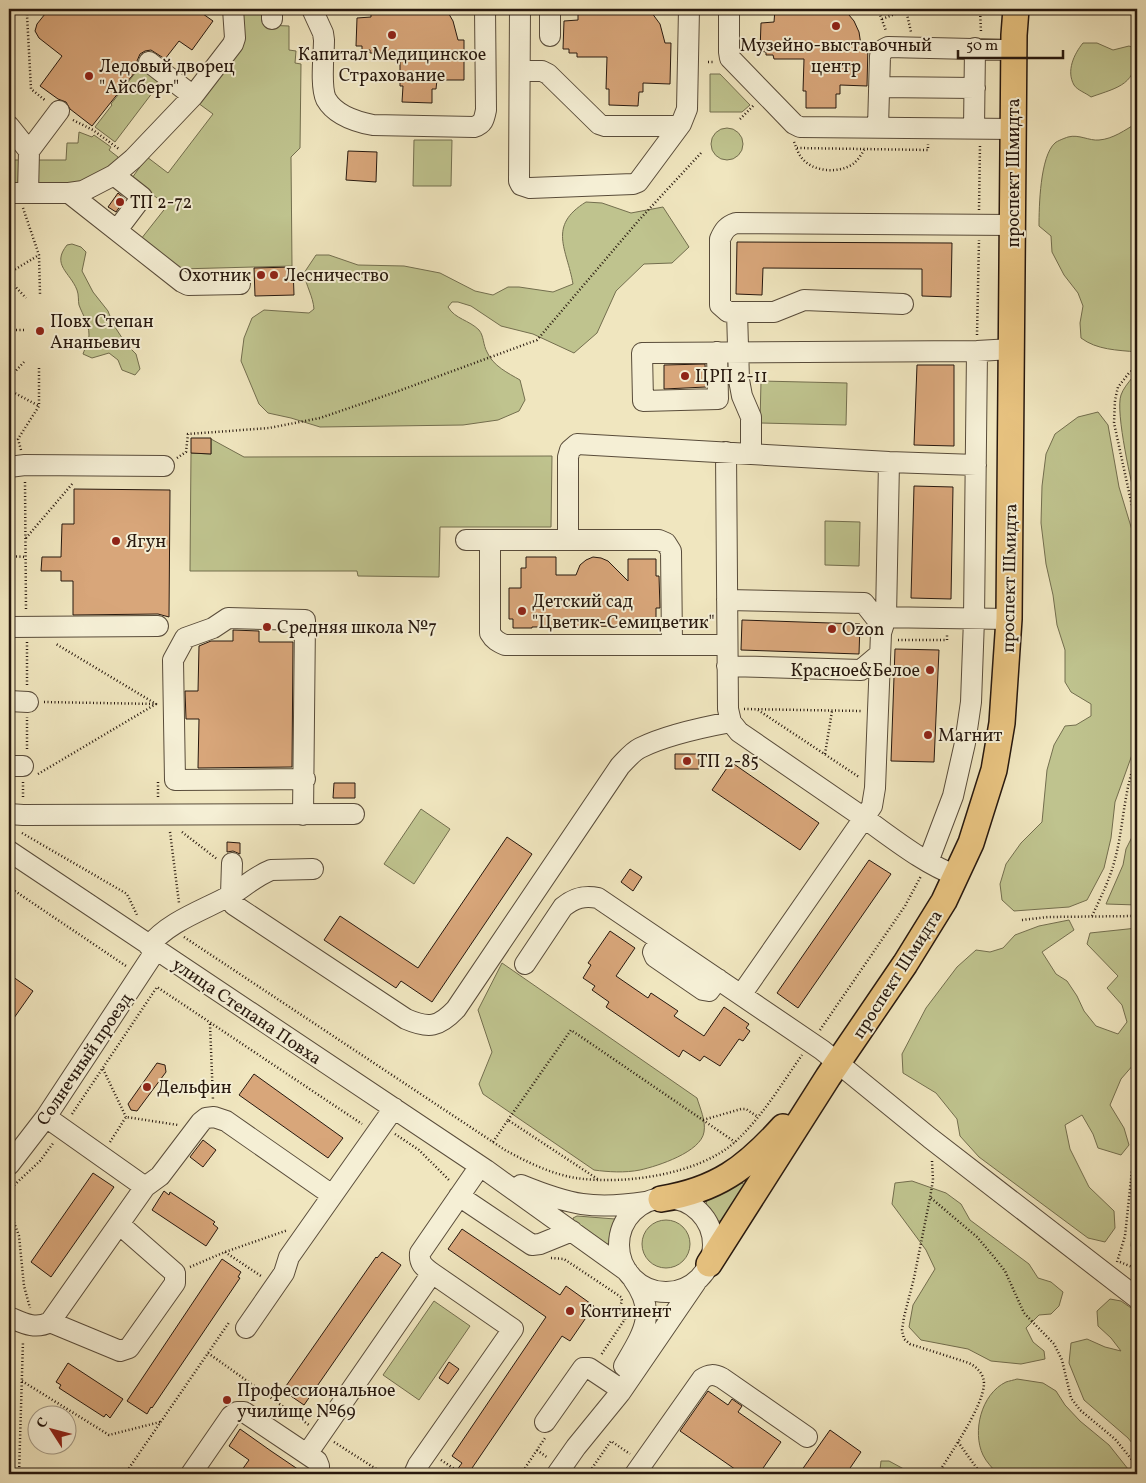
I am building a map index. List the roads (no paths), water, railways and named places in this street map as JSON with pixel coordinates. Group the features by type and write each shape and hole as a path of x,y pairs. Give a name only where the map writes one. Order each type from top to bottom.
{"main road":[{"name":"проспект Шмидта","path":"1011,9 1014,42"},
{"name":"проспект Шмидта","path":"703,1272 833,1069 923,936 957,876 971,843 994,770 1002,723 1009,619 1014,42 1016,9"},
{"name":"проспект Шмидта","path":"656,1200 680,1196 713,1184 744,1166 763,1149 833,1069"}],"street":[{"path":"59,110 29,151 18,193 69,193 92,188 114,175 133,159 193,96 233,44 235,38 232,9"},
{"path":"312,9 323,33 324,89 326,99 342,113 362,123 373,125 474,128 484,120 486,110 485,9"},
{"path":"520,9 519,181 526,188 633,184 638,182 679,126 687,109 689,9"},
{"path":"550,9 550,36"},
{"path":"729,9 728,52 730,58 794,124 800,127 1014,129"},
{"path":"878,127 880,56 884,49 888,47 978,48 1014,42"},
{"path":"977,128 975,88 978,48"},
{"path":"149,62 193,96"},
{"path":"520,71 542,71 548,74 599,124 605,126 679,126"},
{"path":"879,87 975,88"},
{"path":"9,126 29,151"},
{"path":"646,126 667,143"},
{"path":"114,175 142,197 117,230"},
{"path":"69,193 182,282 188,285 240,284"},
{"path":"903,304 804,300 774,312 728,312 720,305 720,239 724,230 729,225 736,223 1013,225"},
{"path":"737,312 738,380 742,396 751,417 751,454"},
{"path":"717,352 977,351 1012,349"},
{"path":"928,862 953,796 965,743 971,702 974,619 977,351"},
{"path":"568,539 568,457 570,450 577,444 889,462 976,465"},
{"path":"726,452 729,716 739,732 940,870 957,876"},
{"path":"741,995 872,806 875,788 878,712 884,647 881,634 886,617 889,462"},
{"path":"17,466 164,466"},
{"path":"466,540 653,539 666,543 671,551 672,644"},
{"path":"490,540 490,633 493,639 498,642 505,645 727,644"},
{"path":"727,600 864,603 875,618 1009,619"},
{"path":"303,815 304,780 306,620 228,618 213,628 185,638 174,660 165,704 175,780 304,780"},
{"path":"9,627 158,626"},
{"path":"727,666 861,670 884,647"},
{"path":"232,867 231,894 234,905 406,1019 420,1025 433,1025 445,1020 456,1009 620,766 640,748 660,740 710,726 729,716"},
{"path":"13,822 24,815 163,818 354,814"},
{"name":"улица Степана Повха","path":"9,851 164,935 394,1108 483,1168 629,1273"},
{"path":"164,935 271,870 313,869"},
{"path":"525,964 563,907 570,901 587,896 598,898 811,1042 833,1069 930,1138 1137,1298"},
{"name":"Солнечный проезд","path":"9,1165 46,1117 164,935"},
{"path":"240,1321 284,1273 289,1257 394,1108"},
{"path":"46,1117 145,1187"},
{"path":"119,1224 175,1273 175,1283 129,1348 120,1351 29,1322 119,1224 145,1187 160,1176 196,1128 206,1118 214,1117 226,1121 332,1195"},
{"path":"414,1474 513,1329 432,1273 419,1260 420,1254 457,1200 483,1168"},
{"name":"улица Степана Повха","path":"483,1168 548,1196 575,1204 610,1206 656,1200"},
{"path":"557,1474 576,1447 620,1393 703,1272 712,1252 709,1228 704,1218 685,1202 673,1199 656,1200 635,1210 622,1228 619,1241 620,1253 646,1303 645,1322 636,1346 576,1447"},
{"path":"457,1200 532,1245 540,1244 572,1231"},
{"path":"629,1273 645,1287 664,1292 682,1289 703,1272"},
{"path":"307,1454 432,1273"},
{"path":"545,1422 583,1368 589,1368 613,1384"},
{"path":"639,1468 702,1380 708,1375 716,1374 807,1437"},
{"path":"191,1474 231,1416 237,1412 249,1414 317,1461 319,1474"}],"place":[{"name":"Музейно-выставочный центр","path":"836,26"},
{"name":"Капитал Медицинское Страхование","path":"392,35"},
{"name":"Ледовый дворец \"Айсберг\"","path":"89,76"},
{"name":"ТП 2-72","path":"120,202"},
{"name":"Охотник","path":"261,275"},
{"name":"Лесничество","path":"274,275"},
{"name":"Повх Степан Ананьевич","path":"40,331"},
{"name":"ЦРП 2-11","path":"685,376"},
{"name":"Ягун","path":"116,541"},
{"name":"Детский сад \"Цветик-Семицветик\"","path":"522,611"},
{"name":"Средняя школа №7","path":"267,627"},
{"name":"Ozon","path":"832,629"},
{"name":"Красное&Белое","path":"930,670"},
{"name":"Магнит","path":"928,735"},
{"name":"ТП 2-85","path":"687,761"},
{"name":"Дельфин","path":"147,1087"},
{"name":"Континент","path":"570,1311"},
{"name":"Профессиональное училище №69","path":"227,1400"}]}
